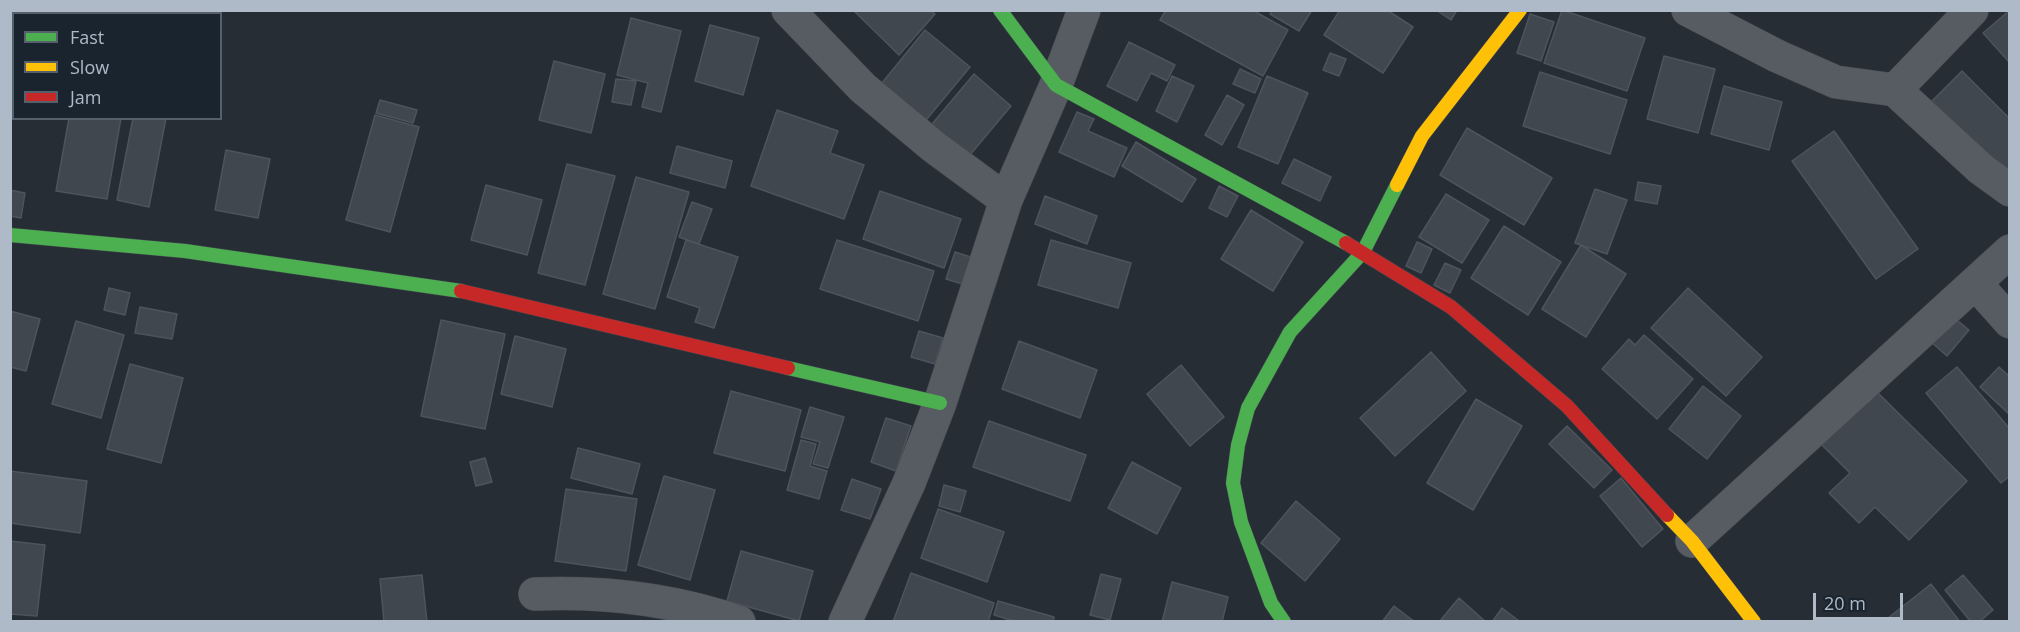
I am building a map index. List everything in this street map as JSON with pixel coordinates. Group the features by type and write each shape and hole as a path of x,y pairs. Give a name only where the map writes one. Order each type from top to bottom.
{"street":[{"path":"788,10 863,88 934,147 1006,200"},
{"path":"1000,10 1056,85 1363,252 1451,307 1567,406 1692,541 1754,621"},
{"path":"845,621 909,483 940,404 1006,200 1056,85 1084,10"},
{"path":"1284,615 1241,522 1233,483 1238,445 1248,408 1290,332 1363,252 1422,136 1520,10"},
{"path":"1688,10 1777,56 1836,82 1895,90 1981,169 2010,190"},
{"path":"1895,90 1972,10"},
{"path":"10,235 185,251 461,291 940,404"},
{"path":"1692,541 2010,251"},
{"path":"1976,284 2010,322"},
{"path":"535,594 580,592 629,595 694,607 739,621"}],"building":[{"path":"27,10 86,10 86,12 26,12"},
{"path":"113,10 135,10 134,12 112,12"},
{"path":"145,10 197,10 197,12 144,12"},
{"path":"853,10 930,10 935,14 899,55"},
{"path":"1166,10 1252,10 1288,30 1263,76 1160,20"},
{"path":"1273,10 1312,10 1299,31 1270,14"},
{"path":"1340,10 1387,10 1413,27 1383,73 1324,35"},
{"path":"1436,10 1457,10 1451,20"},
{"path":"1562,10 1645,38 1627,91 1544,63"},
{"path":"2010,10 2010,63 1983,33"},
{"path":"1530,14 1554,22 1541,61 1517,53"},
{"path":"631,18 681,31 661,112 642,107 648,83 617,75"},
{"path":"710,25 759,38 743,95 695,81"},
{"path":"925,30 970,67 917,131 873,94"},
{"path":"1129,42 1175,65 1167,81 1151,73 1137,101 1107,86"},
{"path":"1330,53 1346,59 1339,76 1323,70"},
{"path":"1664,56 1715,69 1698,133 1647,119"},
{"path":"554,61 605,74 591,133 539,120"},
{"path":"1240,69 1261,79 1255,93 1233,84"},
{"path":"1962,71 2010,119 2010,169 1999,180 1925,108"},
{"path":"1540,72 1627,100 1610,154 1523,126"},
{"path":"974,74 1011,106 964,162 927,130"},
{"path":"1172,76 1194,86 1177,122 1156,111"},
{"path":"1267,76 1308,93 1278,164 1238,147"},
{"path":"616,79 636,81 631,105 612,102"},
{"path":"1724,86 1782,102 1769,150 1711,134"},
{"path":"1227,95 1244,105 1222,145 1205,135"},
{"path":"380,100 417,110 413,123 376,113"},
{"path":"777,110 838,131 830,153 864,165 844,219 751,186"},
{"path":"1077,112 1094,119 1088,131 1127,148 1114,177 1059,152"},
{"path":"375,115 419,127 390,232 346,220"},
{"path":"69,120 121,120 107,199 56,191"},
{"path":"133,120 166,120 149,207 117,200"},
{"path":"1467,128 1552,178 1524,225 1440,175"},
{"path":"1834,131 1918,249 1876,279 1792,161"},
{"path":"1136,142 1196,179 1182,202 1122,166"},
{"path":"677,146 732,161 725,188 670,173"},
{"path":"226,150 270,159 258,218 215,210"},
{"path":"1294,159 1331,177 1320,201 1282,183"},
{"path":"567,164 615,176 585,285 538,273"},
{"path":"636,177 689,192 655,309 603,294"},
{"path":"1638,182 1661,186 1657,204 1635,200"},
{"path":"486,185 542,200 527,255 471,240"},
{"path":"1219,186 1238,196 1227,217 1209,208"},
{"path":"1595,189 1627,200 1607,254 1575,243"},
{"path":"10,190 25,193 21,218 10,216"},
{"path":"880,191 961,219 944,268 863,239"},
{"path":"1446,194 1489,220 1462,263 1419,237"},
{"path":"1045,196 1097,216 1087,244 1035,224"},
{"path":"692,202 712,209 699,244 679,237"},
{"path":"1251,210 1303,242 1273,291 1221,259"},
{"path":"1504,226 1561,262 1528,315 1471,278"},
{"path":"686,240 738,257 714,328 695,322 700,308 667,297"},
{"path":"837,240 934,271 918,321 820,289"},
{"path":"1051,240 1131,263 1118,308 1038,285"},
{"path":"1417,242 1432,249 1421,273 1406,266"},
{"path":"1581,245 1626,274 1586,337 1542,309"},
{"path":"955,252 980,260 972,287 946,279"},
{"path":"1445,263 1461,270 1450,293 1434,285"},
{"path":"109,288 130,293 125,315 104,310"},
{"path":"1688,288 1762,357 1726,396 1651,328"},
{"path":"140,307 177,314 172,339 135,333"},
{"path":"10,311 40,319 26,371 10,367"},
{"path":"1952,316 1969,330 1947,356 1930,341"},
{"path":"441,320 505,334 485,429 421,416"},
{"path":"76,321 124,335 101,418 52,404"},
{"path":"919,331 943,338 935,364 911,357"},
{"path":"1644,335 1693,379 1657,419 1602,369 1629,339 1635,345"},
{"path":"515,336 566,349 552,407 501,394"},
{"path":"1019,341 1097,370 1080,418 1002,389"},
{"path":"1431,352 1466,391 1395,456 1360,418"},
{"path":"130,364 183,378 161,463 107,449"},
{"path":"1181,365 1224,417 1190,446 1147,394"},
{"path":"1957,367 2010,429 2010,476 2001,483 1926,393"},
{"path":"1999,367 2010,377 2010,415 1980,387"},
{"path":"1703,386 1741,416 1707,459 1669,429"},
{"path":"731,391 801,410 785,471 714,453"},
{"path":"1876,391 1967,481 1909,540 1875,507 1859,523 1829,493 1850,473 1822,445"},
{"path":"1476,399 1522,426 1473,510 1427,483"},
{"path":"810,407 844,417 828,468 813,464 820,442 801,437"},
{"path":"886,418 911,426 896,471 871,462"},
{"path":"989,421 1086,455 1070,501 973,467"},
{"path":"1567,426 1612,470 1594,488 1549,444"},
{"path":"801,440 816,444 810,466 827,471 819,499 787,490"},
{"path":"578,448 640,464 632,494 571,478"},
{"path":"485,458 492,482 476,486 470,462"},
{"path":"1132,462 1181,488 1157,534 1108,508"},
{"path":"10,471 87,481 80,533 10,523"},
{"path":"664,476 715,490 690,580 638,565"},
{"path":"1621,478 1663,529 1642,547 1600,496"},
{"path":"852,479 881,489 870,519 841,510"},
{"path":"944,485 966,491 960,512 939,506"},
{"path":"566,489 637,499 626,571 555,561"},
{"path":"1296,501 1340,539 1305,581 1261,543"},
{"path":"938,509 1004,532 987,582 921,558"},
{"path":"10,541 45,545 37,616 10,614"},
{"path":"741,551 813,571 799,621 727,601"},
{"path":"911,573 994,603 988,622 893,622"},
{"path":"1101,574 1121,579 1110,620 1090,615"},
{"path":"422,575 427,622 384,622 380,579"},
{"path":"1963,575 1993,610 1979,622 1971,622 1945,590"},
{"path":"1172,582 1228,597 1222,622 1162,622"},
{"path":"1931,584 1960,622 1883,622"},
{"path":"1459,598 1486,622 1439,622"},
{"path":"998,601 1054,617 1053,622 1017,622 994,615"},
{"path":"1394,606 1415,622 1382,622"},
{"path":"1502,608 1519,621 1519,622 1492,622"}],"traffic: fast":[{"path":"1000,10 1056,85 1346,243"},
{"path":"1284,622 1271,603 1241,522 1233,483 1238,445 1248,408 1290,332 1363,252 1397,185"},
{"path":"10,235 185,251 461,291"},
{"path":"788,368 940,403"}],"traffic: slow":[{"path":"1397,185 1422,136 1520,10"},
{"path":"1667,515 1692,541 1754,622"}],"traffic: jam":[{"path":"1346,243 1451,307 1567,406 1667,515"},
{"path":"461,291 788,368"}]}
